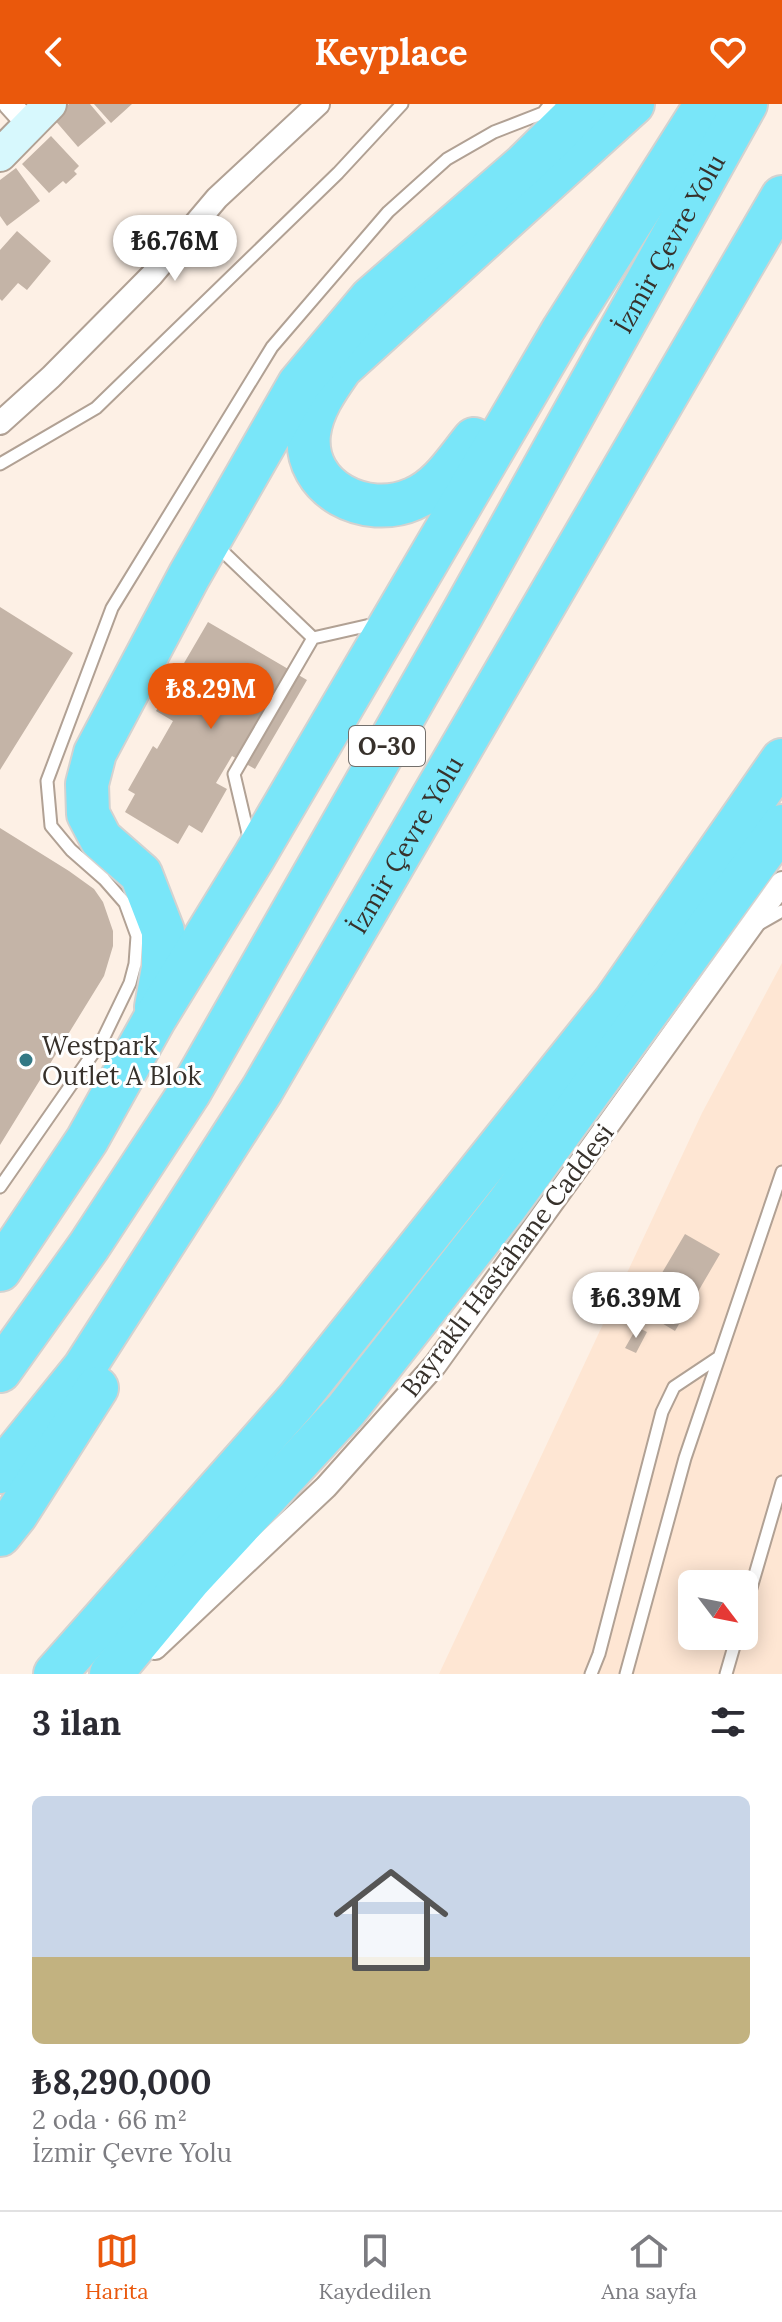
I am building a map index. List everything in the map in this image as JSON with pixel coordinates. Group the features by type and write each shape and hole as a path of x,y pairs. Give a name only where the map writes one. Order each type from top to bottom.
{"highway":[{"path":"154,1020 163,968 163,931 141,874 101,839 88,814 87,784 95,753 210,539 299,384 371,298 525,164 586,104"},
{"path":"563,330 439,483 412,500 386,506 363,504 341,497 322,481 312,464 309,434 320,398 341,368 633,104"},
{"path":"0,1270 87,1140 154,1020 254,857 563,330 706,104"},
{"name":"İzmir Çevre Yolu","path":"0,1371 89,1246 189,1093 463,613 746,104"},
{"name":"İzmir Çevre Yolu","path":"0,1472 84,1368 262,1090 782,197"},
{"path":"55,1674 297,1400 615,1001 782,760"},
{"path":"111,1674 189,1580 355,1398 507,1205 782,826"},
{"path":"0,1535 135,1330 262,1090"}],"street":[{"path":"0,423 51,377 152,275 217,198 318,104"},
{"path":"0,155 30,111"},
{"name":"Bayraklı Hastahane Caddesi","path":"128,1674 326,1487 435,1365 782,883"}],"lane":[{"path":"0,464 96,408 338,173 402,104"},
{"path":"0,1187 103,1039 130,983 135,964 137,936 125,903 51,826 47,781 112,608 272,347 388,212 447,159 494,132 543,113 550,104"},
{"path":"210,539 313,638"},
{"path":"254,857 234,774 313,638 391,620"},
{"path":"746,932 782,911"},
{"path":"626,1674 685,1458 782,1172"},
{"path":"591,1674 599,1654 662,1412 674,1387 719,1357"},
{"path":"756,1570 782,1482"},
{"path":"726,1674 733,1650"}],"shaded area":[{"path":"782,963 782,1674 439,1674 702,1113"}],"building":[{"path":"69,104 90,104 106,123 78,147 53,118"},
{"path":"94,104 132,104 111,123"},
{"path":"51,136 79,166 74,171 77,174 66,184 63,181 49,193 22,164"},
{"path":"16,168 40,201 7,226 0,216 0,180"},
{"path":"17,231 51,261 27,290 18,283 2,301 0,250"},
{"path":"0,607 73,653 0,770"},
{"path":"208,622 307,680 255,769 232,756 216,783 227,789 202,833 189,825 178,844 125,812 135,794 128,790 153,746 157,749 173,721 156,711"},
{"name":"Westpark Outlet A Blok","path":"0,828 94,889 103,902 113,931 113,946 104,976 0,1145"},
{"path":"685,1234 720,1254 675,1331 640,1310"},
{"path":"637,1327 647,1332 636,1353 625,1348"}],"place":[{"name":"Westpark Outlet A Blok","path":"26,1060"}]}
